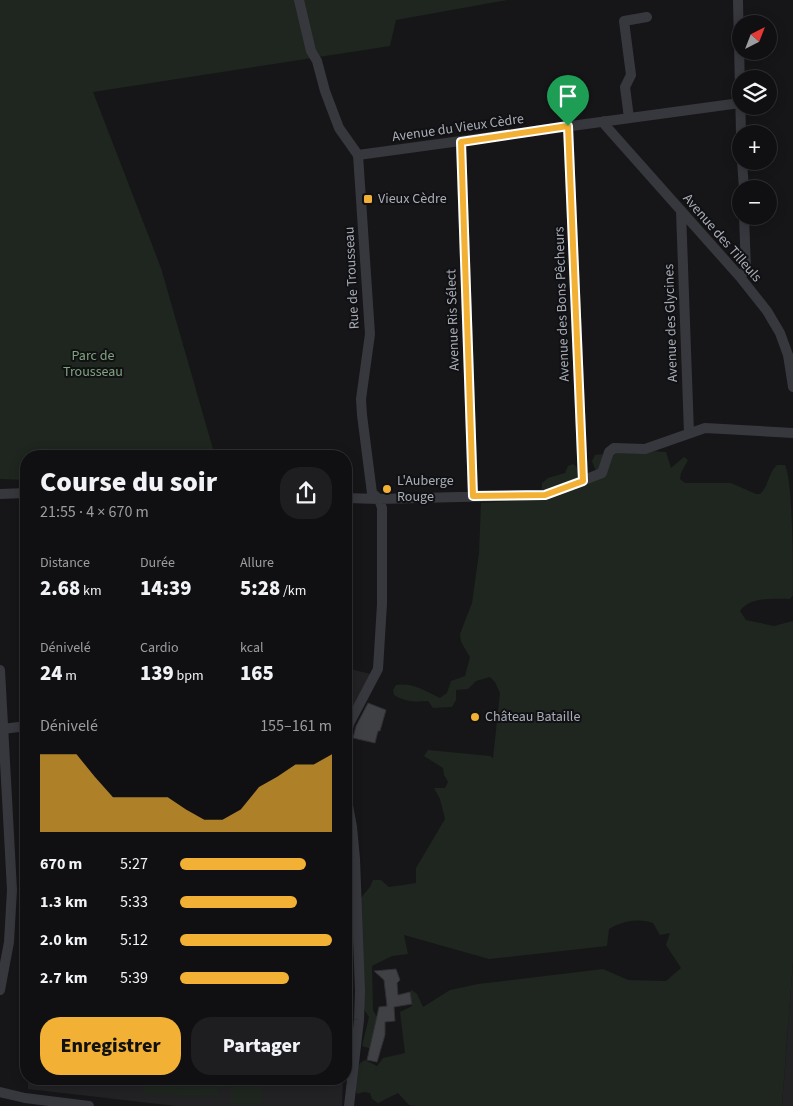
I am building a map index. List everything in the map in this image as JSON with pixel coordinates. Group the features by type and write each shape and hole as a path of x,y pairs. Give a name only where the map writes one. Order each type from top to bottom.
{"street":[{"path":"299,0 311,51 317,61 324,91 339,128 358,155"},
{"path":"738,1 739,70"},
{"path":"629,118 625,87 631,75 624,21 647,17"},
{"name":"Avenue du Vieux Cèdre","path":"358,155 732,104"},
{"name":"Avenue des Tilleuls","path":"604,121 605,125 740,277 766,310 780,333 788,355 793,387"},
{"name":"Avenue des Bons Pêcheurs","path":"568,126 583,481"},
{"name":"Avenue Ris Sélect","path":"461,142 473,496"},
{"name":"Rue de Trousseau","path":"352,718 378,669 382,604 382,508 379,499 372,492 361,399 370,334 358,155"},
{"name":"Avenue des Glycines","path":"681,211 689,433"},
{"path":"740,277 746,269 744,225"},
{"path":"352,498 545,495 602,473 609,452 614,448 645,449 689,433 712,428 793,433"},
{"path":"0,494 20,493"},
{"path":"0,670 12,863 11,920 0,990"},
{"path":"3,729 20,727"},
{"path":"352,827 360,991 359,1020 352,1080"},
{"path":"0,862 12,863"},
{"path":"349,1106 351,1085"},
{"path":"0,1092 56,1104 89,1106"}],"shaded area":[{"path":"352,669 371,674 352,708"},
{"path":"352,932 353,990 352,1020"},
{"path":"793,962 793,1106 782,1106"},
{"path":"28,1085 343,1085 342,1106 176,1106 28,1089"}],"green space":[{"name":"Parc de Trousseau","path":"0,0 507,0 396,20 390,46 93,92 161,268 213,450 20,450 20,480 0,479"},
{"path":"637,450 666,452 671,468 684,457 688,460 680,479 685,483 731,483 760,494 777,465 785,465 788,474 792,527 793,595 790,599 756,601 745,606 740,611 746,620 774,626 793,621 793,962 782,1106 416,1106 409,1105 398,1093 378,1103 372,1099 370,1093 357,1094 352,1080 360,1063 365,1060 377,1066 383,1058 405,1053 400,1012 412,1006 410,992 412,990 417,994 423,1007 450,990 478,984 603,969 628,980 666,981 681,968 666,945 670,933 660,935 653,923 641,921 625,922 609,929 607,946 489,959 404,935 408,954 392,956 372,966 373,1010 378,1019 372,1049 362,1046 369,1017 361,1005 358,901 370,887 373,880 381,880 389,887 416,883 416,868 445,819 440,799 434,788 445,788 448,782 443,768 424,756 428,750 490,756 493,758 500,693 495,682 490,677 476,681 468,689 456,690 456,700 452,707 433,708 428,701 411,701 398,697 394,695 393,690 396,685 408,685 440,698 447,693 451,681 465,676 470,657 461,642 460,634 472,603 479,553 481,503 541,499 542,483 548,478 565,473 568,466 573,464 591,479 597,474 592,461 595,455"},
{"path":"144,1085 220,1085 219,1096 143,1094"},
{"path":"231,1085 261,1085 262,1106 231,1105"}],"building":[{"path":"368,703 386,710 375,743 353,738 356,726"},
{"path":"396,969 400,980 397,983 398,995 410,992 412,1004 394,1007 395,1021 385,1022 385,1035 377,1062 367,1060 379,1007 387,1006 384,980 374,971"}],"place":[{"name":"Vieux Cèdre","path":"368,199"},
{"name":"L'Auberge Rouge","path":"387,489"},
{"name":"Château Bataille","path":"475,717"}],"route":[{"path":"568,126 583,481 545,495 473,496 461,142 568,126"}]}
